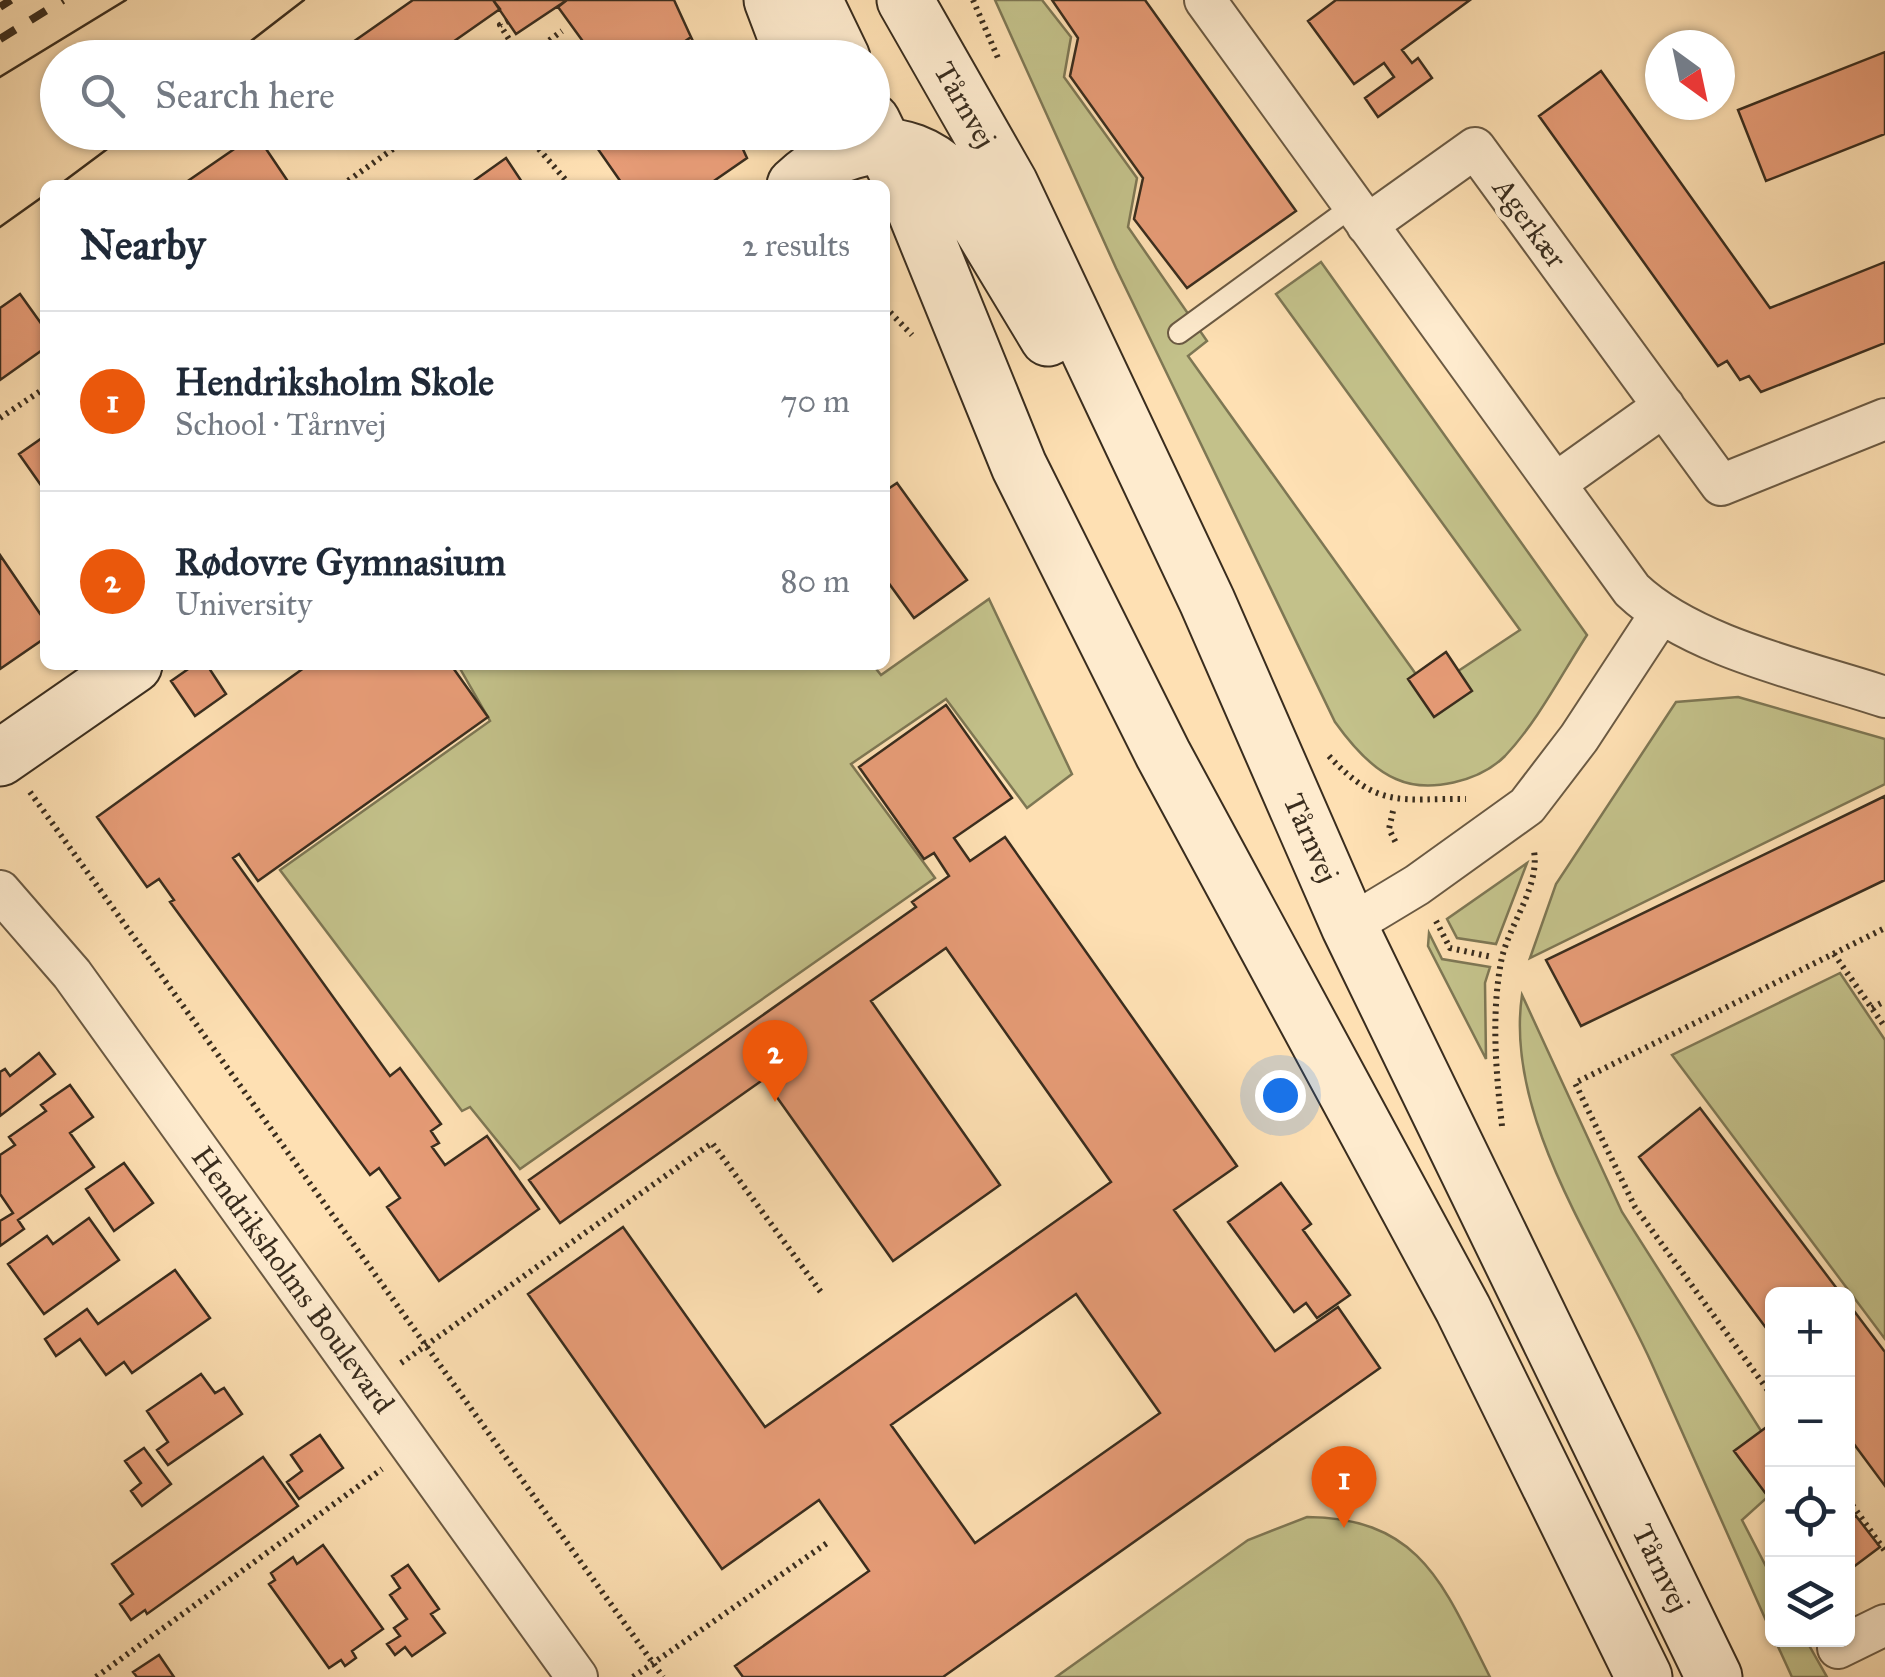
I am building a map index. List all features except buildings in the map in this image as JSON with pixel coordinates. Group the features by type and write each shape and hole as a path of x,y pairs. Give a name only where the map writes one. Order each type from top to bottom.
{"street":[{"path":"772,0 787,40"},
{"path":"814,0 833,40"},
{"name":"Tårnvej","path":"905,0 1010,184 1208,602 1349,926 1714,1677"},
{"path":"1205,0 1632,590 1659,616 1779,663 1885,696"},
{"path":"943,67 895,159 1019,466 1164,754 1463,1309 1644,1677"},
{"name":"Agerkær","path":"1360,215 1475,148 1722,485 1885,419"},
{"path":"810,161 895,159 970,208 1208,602"},
{"path":"1556,483 1664,406"},
{"path":"1279,964 1417,885 1527,806 1580,738 1659,616"},
{"path":"1,752 127,670"},
{"name":"Hendriksholms Boulevard","path":"0,891 72,974 577,1677"},
{"path":"1838,1648 1885,1625"}],"lane":[{"path":"1179,333 1360,215"}],"path":[{"path":"508,21 500,26 510,40"},
{"path":"549,40 562,31"},
{"path":"349,180 392,150"},
{"path":"539,150 566,180"},
{"path":"0,418 40,391"},
{"path":"1321,745 1365,787 1394,801 1462,798 1527,806 1537,868 1502,958 1496,999 1496,1065 1504,1142"},
{"path":"1,752 663,1677"},
{"path":"1393,811 1389,830 1397,845"},
{"path":"1417,885 1450,948 1492,956"},
{"path":"1765,1386 1635,1207 1575,1084 1885,928"},
{"path":"1834,954 1885,1027"},
{"path":"1872,1008 1885,1000"},
{"path":"370,1385 712,1143 823,1294"},
{"path":"96,1677 413,1447"},
{"path":"1855,1509 1885,1551"},
{"path":"633,1677 830,1540"}],"shaded area":[{"path":"995,0 1042,0 1071,37 1064,77 1137,178 1128,227 1207,341 1188,356 1428,691 1520,630 1276,294 1321,262 1587,635 1528,728 1494,765 1454,782 1409,783 1387,775 1370,762 1335,722 1116,268"},
{"path":"989,599 1072,774 1027,808 946,699 851,764 935,878 520,1169 470,1107 462,1111 280,870 490,721 461,670 877,670 881,675"},
{"path":"1738,697 1885,739 1885,784 1530,958 1556,884 1676,702"},
{"path":"1527,863 1496,944 1457,938 1447,919"},
{"path":"1429,933 1442,959 1490,967 1485,983 1486,1059 1428,946"},
{"path":"1840,973 1885,1040 1885,1339 1855,1299 1855,1287 1846,1287 1672,1055"},
{"path":"1522,995 1622,1212 1765,1437 1765,1499 1742,1520 1765,1564 1765,1618 1651,1362 1561,1184 1528,1089 1520,1042"},
{"path":"1307,1517 1346,1520 1378,1530 1403,1544 1442,1587 1490,1677 1056,1677 1248,1540"},
{"path":"1778,1647 1810,1647 1827,1677 1792,1677"}],"tram line":[{"path":"61,40 126,0"},
{"path":"252,40 304,0"},
{"path":"0,77 40,53"},
{"path":"66,180 106,150"},
{"path":"0,227 40,199"}],"railway":[{"path":"0,7 11,0"},
{"path":"0,39 63,0"}],"place":[{"name":"Rødovre Gymnasium","path":"775,1102"},
{"name":"Hendriksholm Skole","path":"1344,1528"}]}
